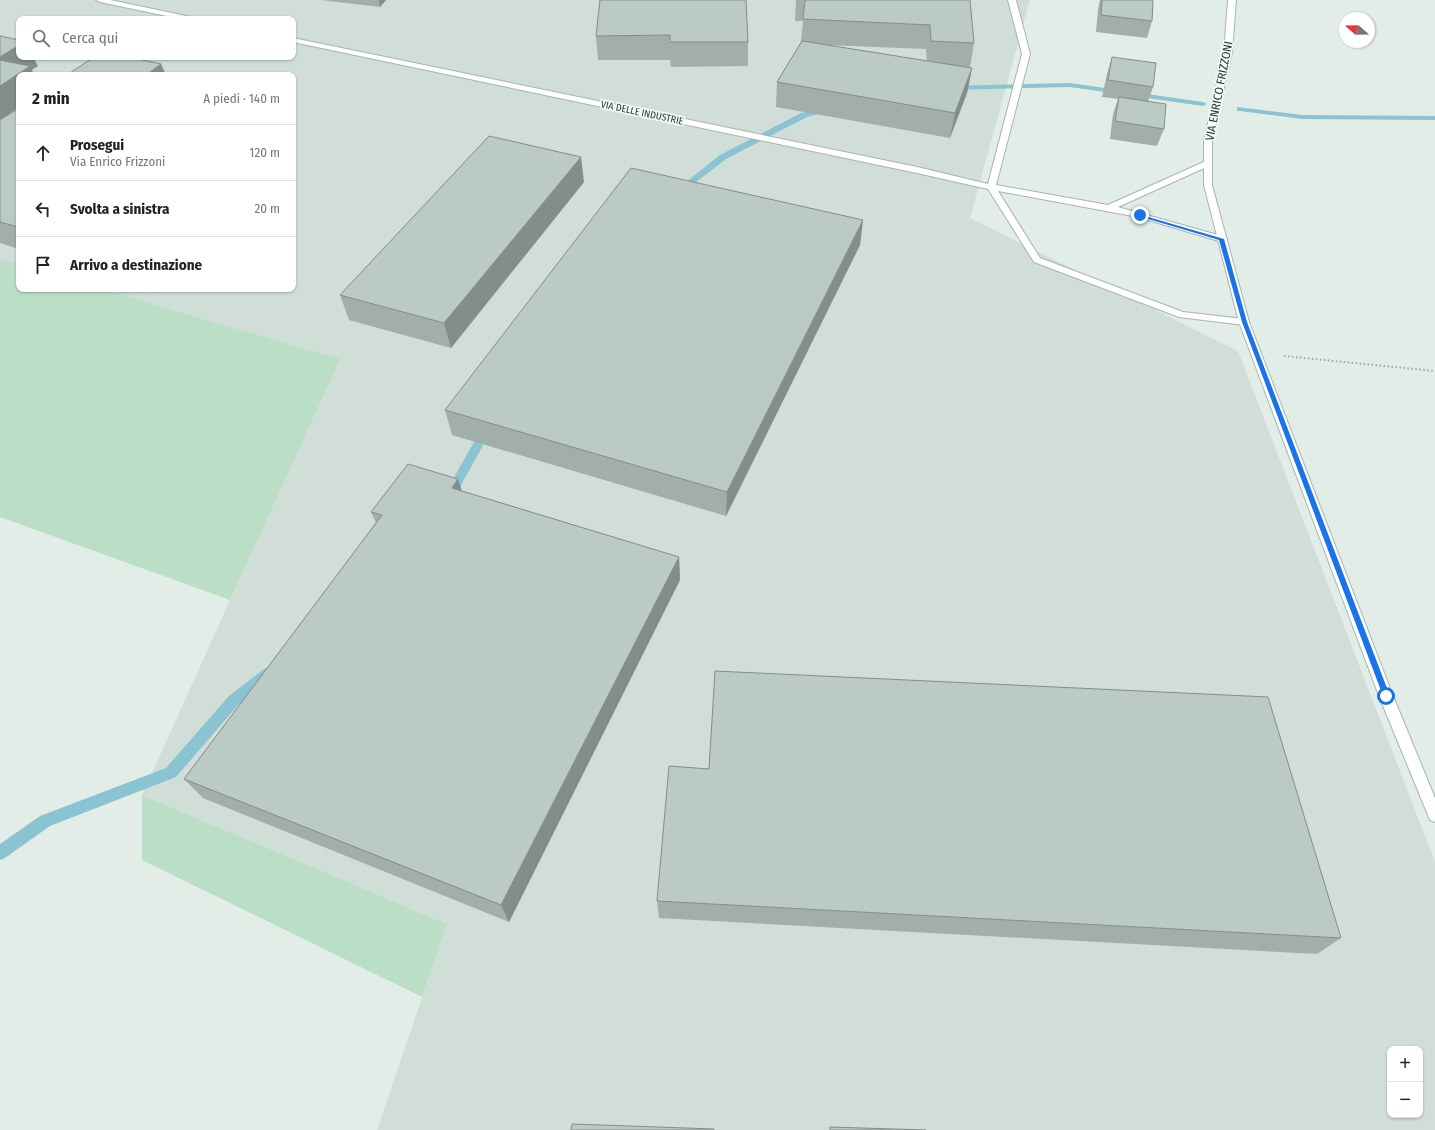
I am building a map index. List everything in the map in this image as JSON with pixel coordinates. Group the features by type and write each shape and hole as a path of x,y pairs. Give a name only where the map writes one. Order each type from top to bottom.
{"street":[{"path":"100,0 177,16"},
{"path":"1012,0 1026,54 991,187 1037,260 1182,315 1244,322"},
{"name":"VIA ENRICO FRIZZONI","path":"1232,0 1228,52 1208,141 1208,185 1244,322 1384,689 1435,815"},
{"name":"VIA DELLE INDUSTRIE","path":"296,41 917,170 991,187 1109,208 1140,215 1222,239"},
{"path":"1109,208 1208,163"}],"path":[{"path":"1256,354 1435,371"}],"shaded area":[{"path":"0,0 1030,0 970,218 1238,351 1435,862 1435,1130 377,1130 447,924 142,795 339,359 111,292 296,292 296,72 16,72 16,264 0,259"}],"green space":[{"path":"0,259 16,264 16,292 111,292 340,359 230,600 0,517"},
{"path":"142,795 447,924 422,997 142,860"}],"building":[{"path":"600,0 746,0 748,42 670,42 670,35 596,36"},
{"path":"805,0 970,0 974,43 931,41 930,25 803,19"},
{"path":"1102,0 1153,0 1152,21 1101,15"},
{"path":"0,36 16,39 16,47 0,57"},
{"path":"802,41 972,68 955,113 777,82"},
{"path":"1112,57 1156,63 1153,87 1108,80"},
{"path":"0,60 30,66 21,72 16,72 16,75 0,86"},
{"path":"90,60 143,60 161,64 150,72 72,72"},
{"path":"1119,97 1166,104 1164,129 1115,121"},
{"path":"16,110 16,226 0,222 0,120"},
{"path":"489,136 581,157 444,323 340,295"},
{"path":"631,168 863,220 727,492 445,410"},
{"path":"408,464 458,479 452,488 679,557 501,905 184,779 382,515 371,512"},
{"path":"715,671 1268,697 1341,938 657,901 669,766 709,769"},
{"path":"572,1124 714,1129 714,1130 571,1130"},
{"path":"830,1127 926,1130 830,1130"}],"waterway":[{"path":"952,88 1070,85 1203,104"},
{"path":"679,191 723,157 804,115 828,109"},
{"path":"1240,109 1302,117 1435,118"},
{"path":"451,493 487,429"},
{"path":"0,853 45,821 171,773 234,700 269,673"}],"route":[{"path":"1140,215 1222,239 1244,322 1386,696"}]}
